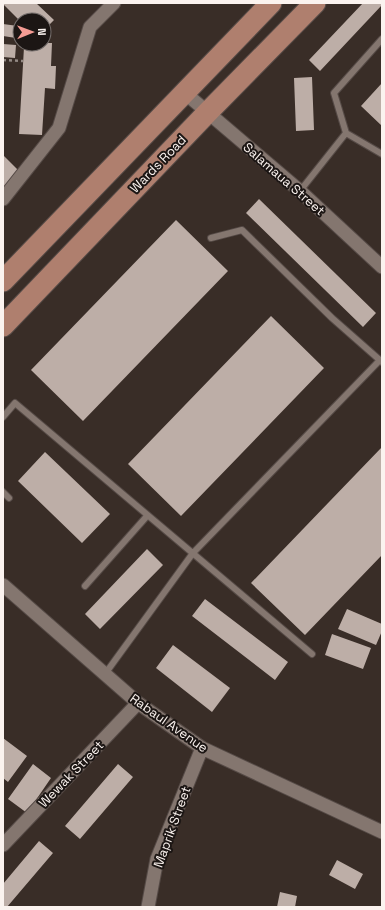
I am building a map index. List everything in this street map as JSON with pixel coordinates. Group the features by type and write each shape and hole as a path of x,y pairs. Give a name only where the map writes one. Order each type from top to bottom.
{"main road":[{"path":"3,281 271,3"},
{"name":"Wards Road","path":"3,326 207,112 316,3"}],"street":[{"path":"3,199 59,128 90,27 114,3"},
{"name":"Salamaua Street","path":"185,93 300,191 382,267"},
{"name":"Rabaul Avenue","path":"5,591 138,703 202,748 382,832"},
{"name":"Wewak Street","path":"3,845 138,703"},
{"name":"Maprik Street","path":"148,907 157,859 202,748"}],"lane":[{"path":"382,39 334,93 346,133 382,154"},
{"path":"300,191 346,133"},
{"path":"105,674 193,553 381,361 332,318 242,230 211,238"},
{"path":"3,417 15,403 312,654"},
{"path":"3,492 9,498"},
{"path":"85,586 147,516"}],"path":[{"path":"3,60 23,61"}],"building":[{"path":"36,3 46,12 12,13 3,4"},
{"path":"363,3 382,3 382,5 320,71 309,60"},
{"path":"3,24 12,25 12,37 3,36"},
{"path":"3,44 12,45 12,52 15,52 15,58 3,57"},
{"path":"24,52 52,52 51,66 56,66 55,89 45,88 42,135 19,134"},
{"path":"312,77 314,130 296,131 294,78"},
{"path":"382,83 382,126 361,106"},
{"path":"3,155 20,172 3,188"},
{"path":"259,199 376,313 363,327 246,213"},
{"path":"176,220 228,271 83,421 31,370"},
{"path":"271,316 324,368 181,516 128,464"},
{"path":"382,447 382,555 305,635 251,583"},
{"path":"45,452 110,514 82,543 18,481"},
{"path":"147,549 163,565 100,629 85,614"},
{"path":"205,599 288,662 275,680 192,616"},
{"path":"347,609 382,624 382,631 376,645 338,629"},
{"path":"332,634 371,648 363,669 325,655"},
{"path":"173,645 230,688 212,712 156,668"},
{"path":"3,738 27,756 8,782 3,778"},
{"path":"33,764 51,778 27,813 8,799"},
{"path":"118,764 133,777 80,839 65,826"},
{"path":"39,841 53,853 7,907 3,907 3,884"},
{"path":"337,860 363,874 355,889 329,875"},
{"path":"280,892 297,896 295,907 277,907"}]}
